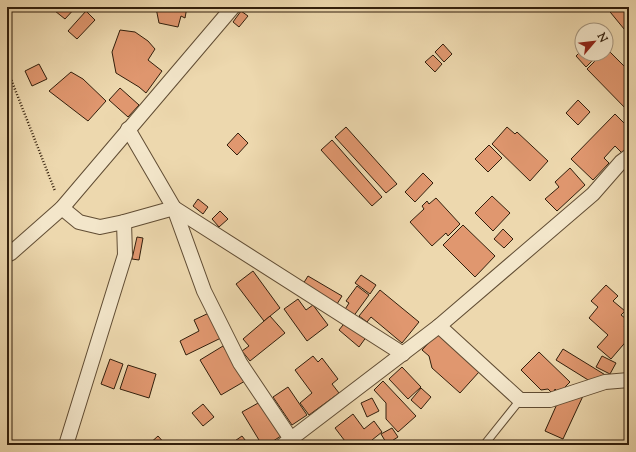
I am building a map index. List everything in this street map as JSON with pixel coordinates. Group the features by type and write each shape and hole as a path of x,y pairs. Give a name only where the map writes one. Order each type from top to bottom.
{"street":[{"path":"7,255 11,254 62,208 233,7"},
{"path":"128,129 174,208 204,291 240,363 288,443 439,326 593,194 621,162 629,156"},
{"path":"62,208 79,222 100,227 174,208 403,354"},
{"path":"66,445 125,255 124,222"},
{"path":"439,326 520,400 550,400 605,382 629,380"}],"lane":[{"path":"484,445 520,400"}],"path":[{"path":"7,69 62,208"}],"building":[{"path":"59,7 76,7 65,19 55,11"},
{"path":"153,7 187,7 185,18 181,16 178,27 159,23 156,8"},
{"path":"606,7 629,7 629,35"},
{"path":"86,11 95,20 77,39 68,31"},
{"path":"241,11 248,16 239,27 233,22"},
{"path":"120,30 135,32 148,41 155,49 148,60 162,71 146,93 116,73 112,52"},
{"path":"443,44 452,54 444,62 435,52"},
{"path":"433,55 442,64 435,72 425,62"},
{"path":"614,56 629,71 629,112 587,69 594,62 614,62"},
{"path":"581,62 591,62 586,67"},
{"path":"39,64 47,79 32,86 25,71"},
{"path":"71,72 83,79 106,101 88,121 49,91"},
{"path":"120,88 139,105 128,117 109,100"},
{"path":"578,100 590,112 578,125 566,113"},
{"path":"615,114 629,128 629,147 622,153 615,146 604,158 609,163 593,180 571,159"},
{"path":"346,127 397,184 386,193 335,137"},
{"path":"507,127 515,134 517,132 548,161 530,181 492,144"},
{"path":"238,133 248,143 237,155 227,145"},
{"path":"332,140 382,197 372,206 321,150"},
{"path":"489,145 502,158 488,172 475,159"},
{"path":"570,168 585,185 557,211 545,199 559,187 555,182"},
{"path":"423,173 433,183 415,202 405,192"},
{"path":"492,196 510,213 493,231 475,213"},
{"path":"436,198 460,224 448,236 446,233 432,246 410,222 424,209 422,206 427,201 429,204"},
{"path":"198,199 208,207 203,214 193,206"},
{"path":"220,211 228,219 219,227 212,219"},
{"path":"463,225 495,256 475,277 443,245"},
{"path":"503,229 513,239 504,248 494,239"},
{"path":"137,237 143,238 139,260 132,259"},
{"path":"253,271 280,308 264,321 236,284"},
{"path":"361,275 376,285 370,294 355,283"},
{"path":"308,276 342,296 337,304 303,284"},
{"path":"606,285 618,296 613,301 625,311 621,315 629,321 624,327 629,332 629,338 611,359 597,347 608,335 589,318 598,307 591,301"},
{"path":"357,286 369,295 353,317 344,311 349,303 346,301"},
{"path":"380,290 419,322 402,343 371,317 367,322 359,316"},
{"path":"298,299 306,310 313,305 328,325 307,341 284,309"},
{"path":"211,312 223,337 186,355 180,341 199,331 194,320"},
{"path":"270,316 285,333 250,361 242,351 249,346 243,339"},
{"path":"347,320 367,336 359,347 339,330"},
{"path":"437,334 479,372 460,393 432,368 429,356 422,350"},
{"path":"223,346 245,381 221,395 200,360"},
{"path":"563,349 607,376 593,383 556,360"},
{"path":"539,352 570,382 559,393 555,389 553,394 548,389 541,390 521,370"},
{"path":"313,356 318,362 322,358 338,379 332,384 339,393 309,415 300,403 312,393 295,370"},
{"path":"602,356 616,363 610,374 596,367"},
{"path":"110,359 123,364 114,389 101,384"},
{"path":"128,365 156,374 149,398 120,389"},
{"path":"402,367 421,387 408,399 389,379"},
{"path":"383,381 416,416 398,432 386,419 386,403 374,390"},
{"path":"288,387 307,415 292,425 273,397"},
{"path":"421,388 431,397 421,409 411,400"},
{"path":"583,396 563,439 545,431 557,404"},
{"path":"372,398 379,411 367,417 361,403"},
{"path":"260,402 281,436 267,445 262,445 242,412"},
{"path":"203,404 214,417 203,426 192,413"},
{"path":"353,414 364,429 374,421 382,432 372,440 377,445 348,445 335,428"},
{"path":"392,428 398,437 387,444 381,434"},
{"path":"158,436 166,445 148,445"},
{"path":"242,436 249,445 229,445"}]}
